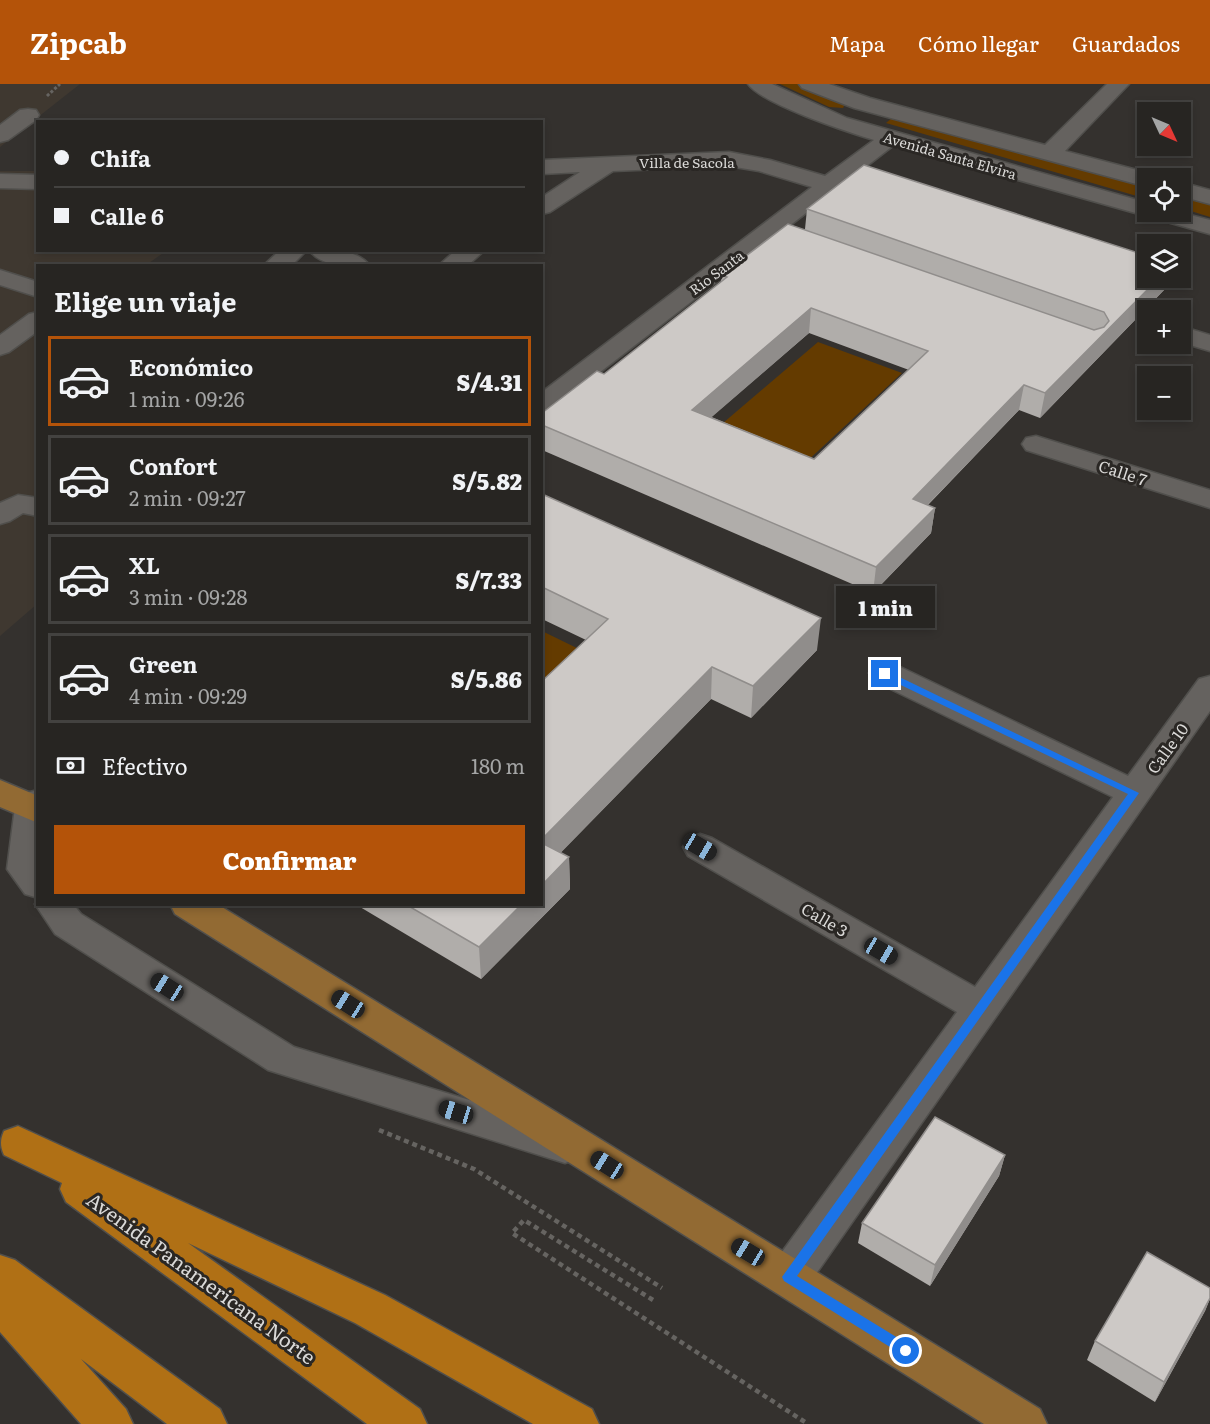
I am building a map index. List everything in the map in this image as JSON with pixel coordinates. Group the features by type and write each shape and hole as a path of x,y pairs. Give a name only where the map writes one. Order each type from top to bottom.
{"highway":[{"name":"Avenida Panamericana Norte","path":"9,1137 404,1424"},
{"path":"9,1137 370,1309 576,1424"},
{"path":"0,1274 204,1424"},
{"path":"0,1301 110,1424"}],"main road":[{"path":"0,792 36,807"},
{"path":"191,906 1024,1424"}],"street":[{"name":"Avenida Santa Elvira","path":"758,84 788,101 839,123 1137,207"},
{"name":"Avenida Santa Elvira","path":"809,84 862,103 1137,177"},
{"path":"839,123 885,84"},
{"path":"1050,153 1119,84"},
{"path":"0,135 27,115"},
{"name":"Rio Santa","path":"543,403 780,235 830,186 863,173 890,138"},
{"name":"Villa de Sacola","path":"543,167 729,159 762,165 830,186"},
{"path":"543,206 610,163"},
{"path":"0,181 36,182"},
{"path":"1191,192 1210,197"},
{"path":"1191,222 1210,227"},
{"path":"278,264 292,252"},
{"path":"326,252 352,264"},
{"path":"453,264 470,252"},
{"path":"0,277 36,289"},
{"path":"0,347 36,320"},
{"path":"1191,337 1210,343"},
{"name":"Calle 7","path":"1036,444 1210,500"},
{"path":"0,515 18,504 36,507"},
{"path":"885,674 1134,793"},
{"name":"Calle 10","path":"789,1277 1210,687"},
{"path":"36,807 25,869 36,883"},
{"name":"Calle 3","path":"700,847 981,1008"},
{"path":"54,906 68,924 282,1059 587,1152"}],"path":[{"path":"377,1129 474,1169 662,1288"},
{"path":"653,1300 524,1220 512,1233 808,1424"}],"shaded area":[{"path":"0,84 80,84 0,147"},
{"path":"780,84 800,84 846,102 843,108 829,107"},
{"path":"892,118 1137,183 1137,196 886,123"},
{"path":"0,171 36,171 36,252 165,252 147,264 36,264 36,605 0,636"},
{"path":"1191,199 1210,204 1210,217 1191,211"},
{"path":"818,342 902,373 803,465 716,429"},
{"path":"543,631 587,653 543,693"}],"building":[{"path":"864,165 1137,252 1137,288 1149,288 1045,393 1024,385 913,499 935,508 876,567 543,425 543,412 597,371 604,374 727,277 721,275 788,224 1094,330 1104,327 1109,321 1104,312 807,209","holes":["811,308 928,351 814,459 692,410"]},
{"path":"543,494 821,618 753,686 712,667 543,838 543,680 608,619 543,587"},
{"path":"543,844 569,857 543,884"},
{"path":"408,906 520,906 479,947"},
{"path":"935,1117 1005,1155 935,1265 862,1223"},
{"path":"1147,1252 1210,1288 1210,1298 1164,1382 1095,1341"}],"route":[{"path":"885,674 1134,793 789,1277 906,1351"}]}
